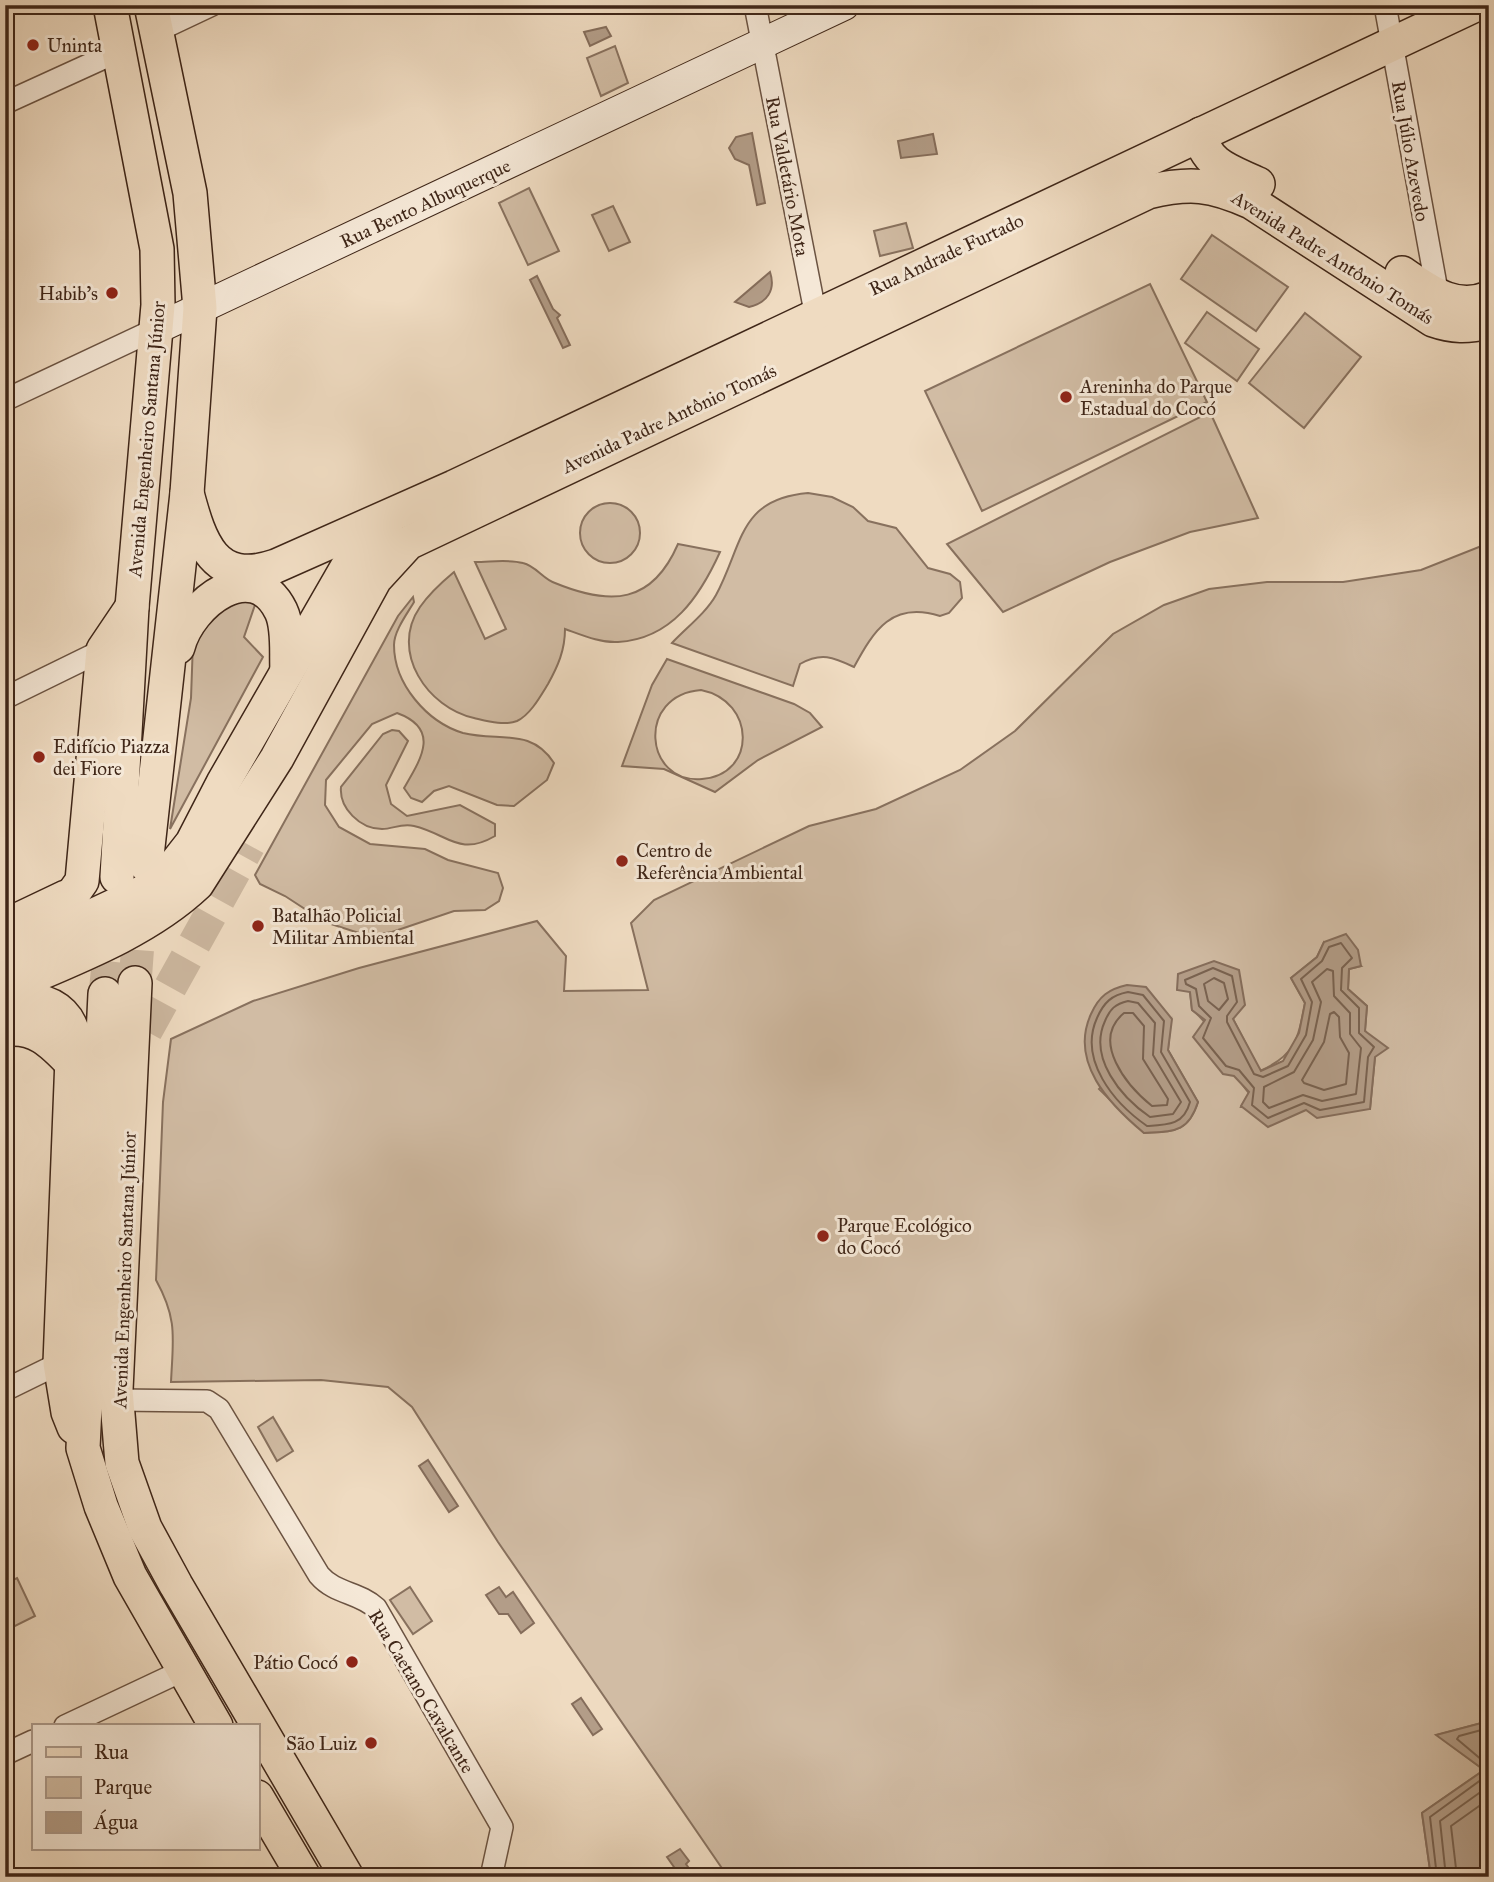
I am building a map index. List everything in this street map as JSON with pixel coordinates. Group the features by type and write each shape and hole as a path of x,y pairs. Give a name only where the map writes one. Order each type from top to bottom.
{"highway":[{"path":"5,1027 18,1026 37,1030 52,1039 73,1061"}],"main road":[{"name":"Avenida Engenheiro Santana Júnior","path":"110,5 157,249 158,328 132,607 131,871 165,699 187,493 201,308 190,193 154,18"},
{"name":"Rua Andrade Furtado","path":"417,504 819,330 1201,134 1475,5"},
{"name":"Avenida Padre Antônio Tomás","path":"1201,134 1202,150 1213,162 1271,191 1438,296 1471,304 1489,298"},
{"name":"Avenida Padre Antônio Tomás","path":"5,988 131,931 180,900 210,866 276,758 375,579 408,543 819,330 1148,192 1179,185 1210,186 1251,202 1433,320 1460,327 1489,322"},
{"path":"1271,191 1307,240 1381,260"},
{"path":"187,493 198,535 209,553 222,565 249,573 276,566 417,504"},
{"path":"13,943 152,888 174,866 192,843 286,671 349,564 387,522 417,504"},
{"path":"165,699 179,640 187,624 198,607 214,594 230,587 256,588 280,610 284,622 286,671"},
{"path":"13,943 54,921 82,881 103,650 132,607"},
{"path":"249,845 265,807 276,758"},
{"name":"Avenida Engenheiro Santana Júnior","path":"215,1724 130,1576 102,1506 83,1448 120,988 133,1067 116,1400 122,1463 145,1528 258,1724"},
{"path":"5,998 36,998 59,1011 71,1025 73,1061 60,1363 68,1412 83,1448"},
{"path":"133,1067 146,1031"},
{"name":"Avenida Engenheiro Santana Júnior","path":"259,1725 347,1877"},
{"path":"259,1800 304,1877"}],"street":[{"path":"154,18 212,5"},
{"name":"Rua Valdetário Mota","path":"755,5 819,330"},
{"name":"Rua Bento Albuquerque","path":"5,400 845,5"},
{"name":"Rua Júlio Azevedo","path":"1385,5 1438,296"},
{"path":"5,103 119,51"},
{"path":"5,698 103,650"},
{"path":"5,1390 60,1363"},
{"name":"Rua Caetano Cavalcante","path":"116,1400 206,1401 219,1409 319,1575 337,1590 365,1599 382,1619 502,1827 491,1877"},
{"path":"69,1724 184,1670"},
{"path":"5,1754 32,1741"}],"green space":[{"path":"615,46 628,83 601,96 587,58"},
{"path":"529,188 559,251 528,265 499,203"},
{"path":"613,206 630,242 609,251 592,215"},
{"path":"906,223 913,248 880,256 874,231"},
{"path":"1212,235 1288,287 1256,331 1181,279"},
{"name":"Areninha do Parque Estadual do Cocó","path":"1150,284 1207,402 982,511 925,391"},
{"path":"1207,312 1259,349 1237,381 1185,343"},
{"path":"1305,313 1361,357 1304,428 1249,383"},
{"path":"1210,412 1258,518 1190,532 1110,562 1003,612 947,544"},
{"path":"808,493 832,497 853,507 868,521 896,528 928,568 950,574 960,582 962,598 949,613 940,616 909,612 886,622 869,641 854,667 827,657 807,660 800,664 793,686 672,643 712,602 739,542 755,515 768,504 785,497"},
{"path":"610,503 627,508 635,516 640,533 635,550 627,558 610,563 593,558 585,550 580,533 585,516 593,508"},
{"name":"Parque Ecológico do Cocó","path":"1489,543 1489,1721 1437,1735 1484,1770 1422,1813 1431,1877 728,1877 498,1542 412,1407 388,1387 321,1380 171,1382 171,1318 156,1280 163,1102 171,1039 253,1001 359,968 537,921 566,956 564,991 648,990 631,923 654,900 809,826 876,809 960,770 1015,731 1113,634 1164,605 1209,589 1267,582 1343,582 1421,570","holes":["1324,942 1361,966 1349,969 1348,989 1367,1006 1365,1030 1375,1057 1370,1109 1241,1107 1249,1093 1216,1038 1192,1010 1190,992 1233,1019 1260,1071 1281,1059 1297,1036 1305,1003 1291,978 1317,957","1171,1019 1168,1050 1198,1102 1190,1120 1184,1125 1164,1132 1144,1133 1099,1089"]},
{"path":"678,544 720,552 703,584 682,612 654,633 618,642 598,640 565,629 562,651 552,677 534,705 517,721 496,722 457,712 442,703 418,676 411,659 409,642 412,624 424,602 454,572 485,639 506,629 475,562 523,563 555,583 594,595 612,597 628,595 656,579 668,564"},
{"path":"413,597 414,602 398,628 394,645 395,660 406,687 425,711 450,728 463,733 513,738 535,744 554,763 547,780 514,806 497,805 449,786 434,791 422,802 411,798 404,788 421,756 423,736 419,727 397,713 372,724 326,780 325,805 339,827 370,844 425,849 448,860 498,873 503,888 499,901 485,910 454,911 392,932 368,936 325,922 285,896 260,884 255,875 398,616"},
{"path":"257,599 244,637 263,657 170,829 191,698 193,642 216,602"},
{"path":"667,659 794,704 810,713 822,727 758,760 715,792 664,769 622,766 652,685","holes":["701,690 719,697 732,708 740,722 743,737 740,752 733,765 720,774 702,779 683,777 668,768 659,754 655,738 657,722 666,707 680,695"]},
{"path":"392,730 399,731 408,741 386,785 391,804 407,816 460,805 495,824 495,836 483,842 463,844 414,826 374,828 352,816 343,802 341,787 383,734"},
{"path":"273,1417 293,1451 277,1461 258,1427"},
{"path":"17,1578 35,1616 5,1631 5,1584"},
{"path":"410,1587 432,1621 413,1634 390,1600"}],"water":[{"path":"606,27 611,36 590,46 584,32"},
{"path":"752,133 765,203 757,205 749,165 735,159 729,148 736,137"},
{"path":"933,134 937,154 901,158 898,141"},
{"path":"770,272 771,290 765,299 749,307 735,302"},
{"path":"537,276 553,309 560,315 557,318 570,345 563,348 530,280"},
{"path":"1346,934 1358,950 1361,966 1349,969 1348,989 1367,1006 1365,1031 1388,1048 1375,1057 1370,1109 1317,1118 1306,1110 1268,1127 1241,1106 1249,1092 1234,1076 1223,1074 1193,1037 1205,1020 1192,1010 1190,992 1177,990 1178,974 1214,961 1239,970 1245,1005 1233,1019 1261,1071 1283,1061 1299,1033 1305,1003 1291,978 1317,957 1324,942"},
{"path":"1127,985 1146,987 1172,1019 1168,1050 1198,1102 1190,1120 1172,1130 1144,1133 1106,1095 1089,1065 1085,1049 1091,1014 1105,994"},
{"path":"428,1460 458,1506 449,1512 419,1466"},
{"path":"499,1587 506,1597 513,1592 534,1623 521,1633 508,1614 499,1614 486,1595"},
{"path":"581,1698 602,1729 593,1735 572,1704"},
{"path":"1489,1721 1489,1877 1431,1877 1422,1813 1484,1770 1436,1735"},
{"path":"680,1849 689,1861 686,1864 695,1877 681,1877 667,1857"}],"tunnel":[{"path":"146,1031 249,845"},
{"path":"135,983 141,902"},
{"path":"105,994 113,918"}],"place":[{"name":"Uninta","path":"33,45"},
{"name":"Habib's","path":"112,293"},
{"name":"Areninha do Parque Estadual do Cocó","path":"1066,397"},
{"name":"Edifício Piazza dei Fiore","path":"39,757"},
{"name":"Centro de Referência Ambiental","path":"622,861"},
{"name":"Batalhão Policial Militar Ambiental","path":"258,926"},
{"name":"Parque Ecológico do Cocó","path":"823,1236"},
{"name":"Pátio Cocó","path":"352,1662"},
{"name":"São Luiz","path":"371,1743"}]}
